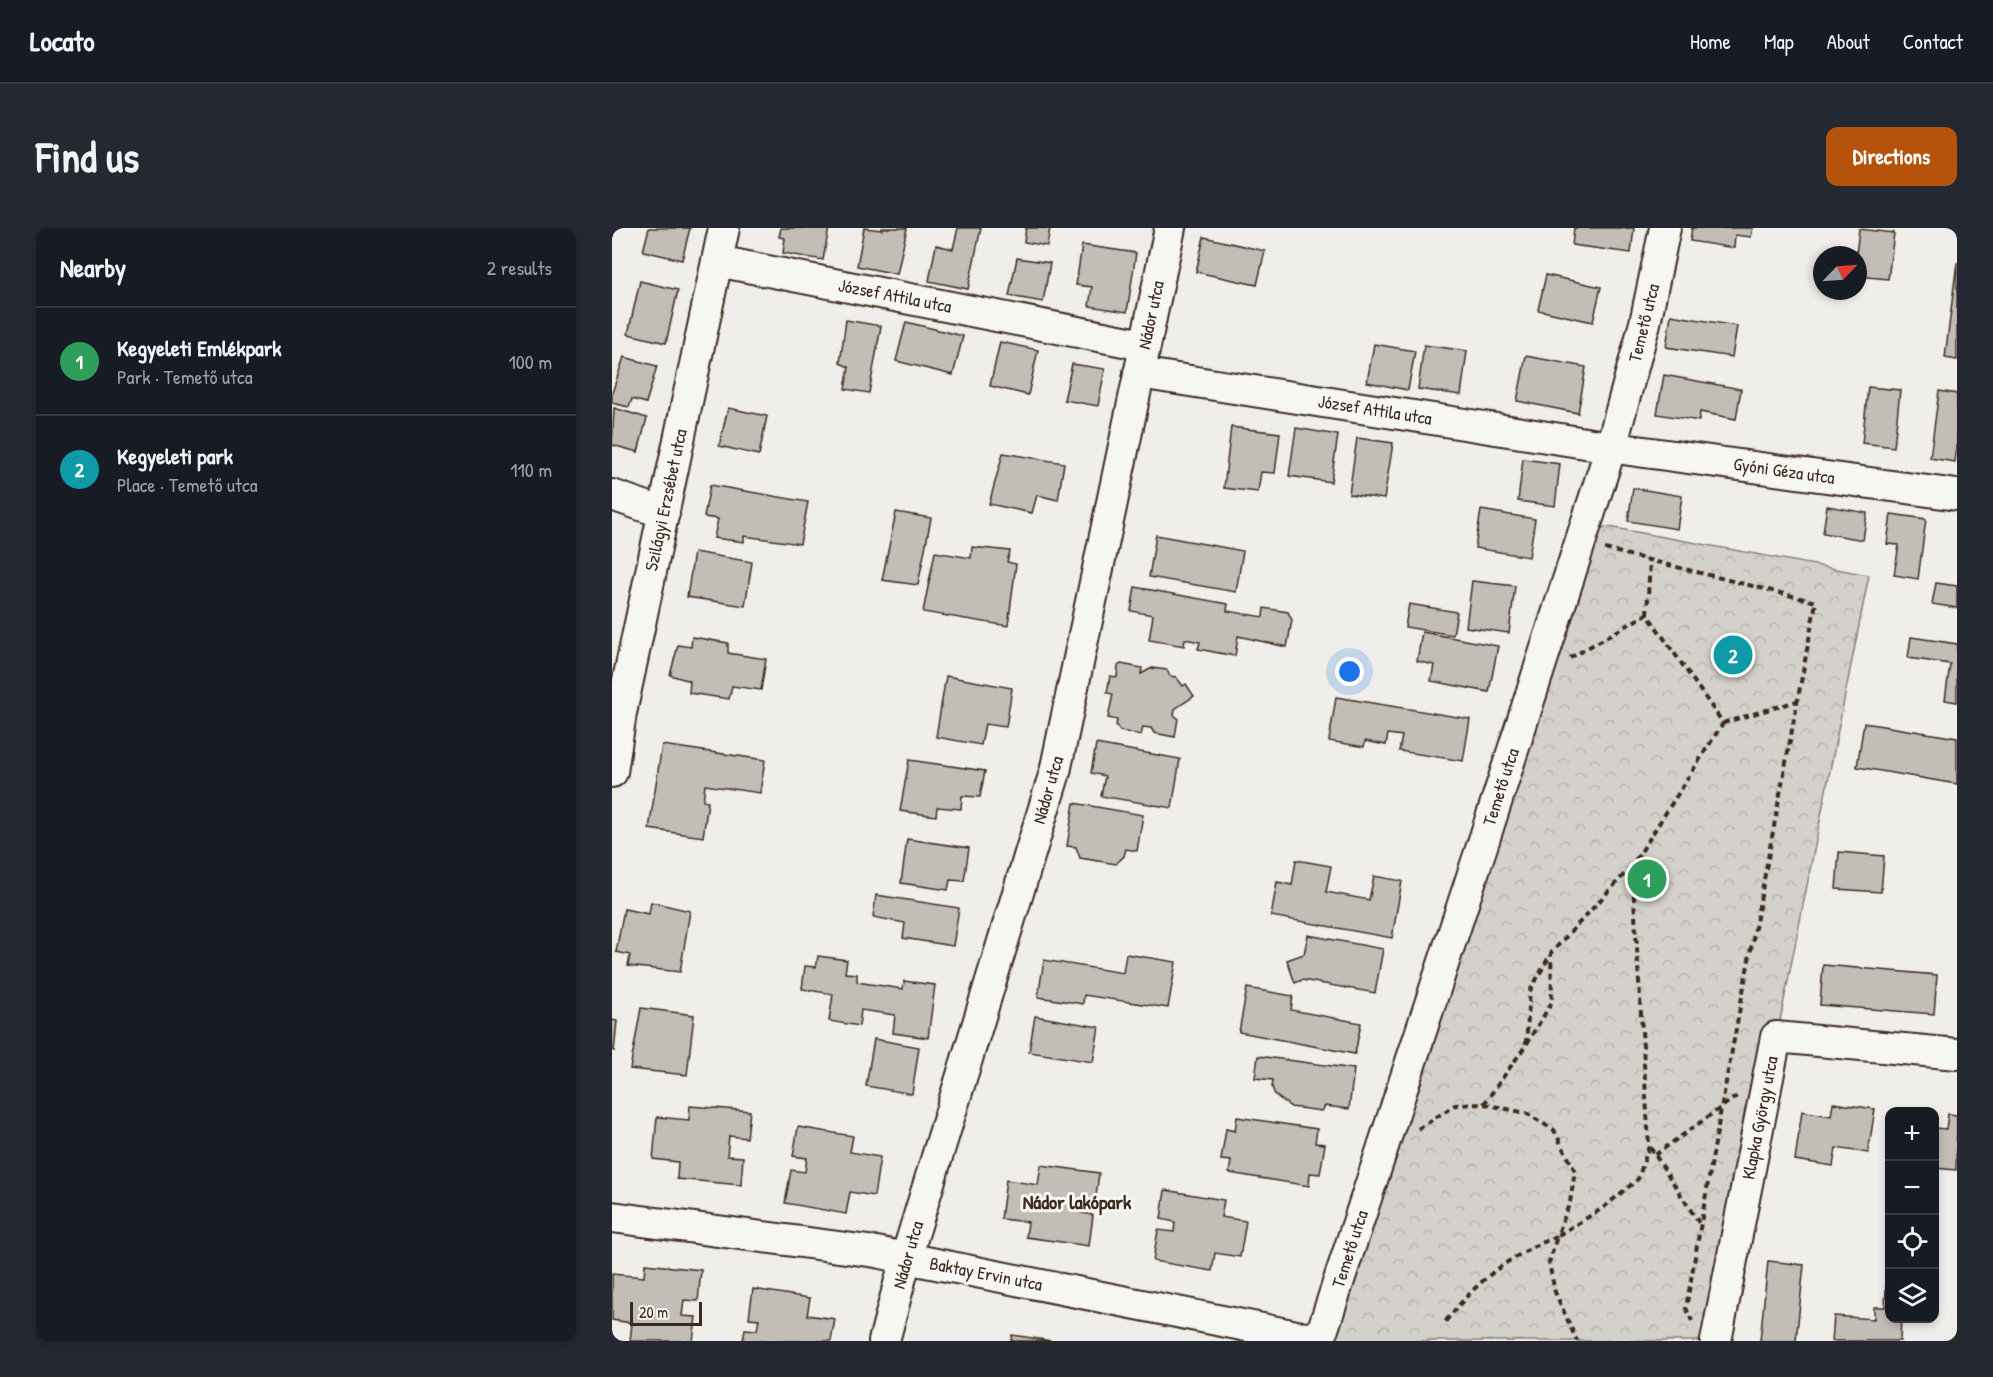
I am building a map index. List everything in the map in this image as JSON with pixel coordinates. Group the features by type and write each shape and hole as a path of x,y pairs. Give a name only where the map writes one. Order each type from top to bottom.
{"street":[{"name":"Szilágyi Erzsébet utca","path":"612,772 621,713 724,228"},
{"name":"Nádor utca","path":"884,1341 906,1258 1055,772 1170,228"},
{"name":"Temető utca","path":"1320,1341 1611,447 1645,323 1665,228"},
{"name":"József Attila utca","path":"717,261 1142,359 1611,447"},
{"name":"Gyóni Géza utca","path":"1611,447 1957,495"},
{"path":"612,495 664,513"},
{"name":"Klapka György utca","path":"1705,1333 1776,1037 1957,1054"},
{"name":"Baktay Ervin utca","path":"612,1216 906,1258 1320,1341"}],"path":[{"path":"1599,547 1816,602 1686,1308 1705,1333"},
{"path":"1650,560 1647,614 1724,723"},
{"path":"1567,660 1647,614"},
{"path":"1526,1045 1530,990 1551,953 1632,866 1724,723 1797,701"},
{"path":"1445,1322 1488,1274 1603,1208 1638,1179 1649,1146 1632,866"},
{"path":"1484,1104 1526,1045 1552,1002 1551,953"},
{"path":"1654,1155 1738,1095"},
{"path":"1410,1134 1455,1105 1484,1104 1526,1113 1554,1130 1575,1171 1570,1202 1549,1263 1555,1292 1577,1341"},
{"path":"1649,1146 1701,1226"}],"green space":[{"path":"1609,527 1869,575 1716,1341 1322,1341 1395,1151 1550,687 1600,528"}],"building":[{"path":"649,228 690,228 682,260 643,251"},
{"path":"781,228 829,228 823,260 783,253 785,238 779,237"},
{"path":"864,228 882,230 882,228 907,228 897,274 857,266"},
{"path":"958,228 981,228 968,289 929,281 936,245 953,249"},
{"path":"1026,228 1050,228 1047,246 1024,242"},
{"path":"1574,228 1634,228 1631,253 1572,245"},
{"path":"1692,228 1753,228 1751,237 1735,235 1734,248 1690,241"},
{"path":"1859,229 1894,233 1888,279 1867,277 1867,246 1857,246"},
{"path":"1204,237 1265,251 1257,285 1196,272"},
{"path":"1082,245 1136,253 1127,312 1089,306 1092,287 1076,285"},
{"path":"1017,258 1050,263 1043,302 1009,296"},
{"path":"1957,262 1957,360 1945,358"},
{"path":"1546,275 1601,287 1593,322 1538,310"},
{"path":"640,281 678,290 666,343 628,334"},
{"path":"1671,315 1737,326 1732,357 1666,347"},
{"path":"846,320 881,326 869,393 845,389 849,367 840,363"},
{"path":"906,322 963,336 953,375 896,361"},
{"path":"1000,342 1038,350 1028,395 990,386"},
{"path":"1374,344 1415,351 1408,390 1367,382"},
{"path":"1424,345 1467,351 1461,395 1418,389"},
{"path":"1526,356 1586,367 1578,413 1517,401"},
{"path":"624,357 657,366 646,403 632,399 629,407 612,403 612,393"},
{"path":"1072,364 1105,369 1098,406 1064,400"},
{"path":"1664,375 1741,389 1736,419 1700,412 1699,421 1657,414"},
{"path":"1868,387 1900,390 1894,447 1862,443"},
{"path":"1939,391 1957,394 1955,462 1930,458"},
{"path":"614,408 647,418 638,452 612,445"},
{"path":"728,408 767,416 759,455 719,446"},
{"path":"1231,427 1280,433 1275,473 1261,472 1258,492 1224,488"},
{"path":"1296,428 1338,435 1331,482 1289,476"},
{"path":"1357,438 1393,443 1384,499 1349,494"},
{"path":"1003,453 1064,463 1058,500 1037,495 1032,513 989,504"},
{"path":"1523,459 1560,464 1555,506 1518,501"},
{"path":"710,485 808,502 800,544 744,536 744,542 714,538 718,519 704,517"},
{"path":"1633,488 1682,496 1677,529 1628,521"},
{"path":"1827,506 1867,513 1863,540 1823,533"},
{"path":"1481,510 1535,519 1529,557 1475,548"},
{"path":"896,512 931,518 918,585 882,580"},
{"path":"1891,514 1926,519 1918,579 1894,575 1899,545 1887,544"},
{"path":"1156,535 1243,551 1236,592 1149,577"},
{"path":"972,547 1010,551 1007,562 1016,564 1008,626 923,612 935,552 971,558"},
{"path":"694,552 752,562 745,606 687,597"},
{"path":"1472,581 1515,586 1509,633 1466,627"},
{"path":"1936,583 1957,586 1957,608 1932,604"},
{"path":"1135,587 1228,604 1227,611 1263,617 1264,608 1288,612 1292,620 1287,647 1238,636 1235,656 1198,649 1200,642 1185,639 1184,646 1149,640 1153,615 1131,611"},
{"path":"1409,604 1457,612 1453,635 1405,627"},
{"path":"1422,632 1498,646 1489,692 1431,681 1434,665 1417,661"},
{"path":"692,637 728,643 728,653 766,659 761,690 732,686 729,699 689,693 690,681 670,675 678,645 691,647"},
{"path":"1911,637 1957,644 1957,702 1945,700 1950,664 1908,658"},
{"path":"1121,664 1142,668 1141,674 1152,668 1167,670 1170,676 1176,677 1183,686 1186,684 1194,696 1175,709 1174,715 1178,718 1175,737 1154,733 1151,728 1143,727 1141,735 1120,731 1116,726 1117,720 1108,718 1113,694 1107,693 1110,676 1117,677 1118,666"},
{"path":"946,676 1012,688 1006,727 985,724 981,745 936,737"},
{"path":"1336,697 1470,719 1463,761 1399,751 1402,736 1388,734 1386,745 1365,741 1364,747 1329,741"},
{"path":"1864,723 1957,738 1957,784 1857,767"},
{"path":"1096,744 1180,759 1172,808 1101,796 1105,776 1091,773"},
{"path":"662,745 765,760 760,793 705,785 703,801 708,802 703,837 649,829"},
{"path":"909,760 985,771 980,797 962,796 961,809 937,807 936,816 900,811"},
{"path":"1074,803 1143,815 1137,851 1126,849 1124,856 1116,864 1080,858 1076,847 1067,846"},
{"path":"907,839 969,848 964,881 950,880 948,890 901,883"},
{"path":"1839,852 1884,856 1881,892 1836,889"},
{"path":"1296,860 1331,866 1326,892 1369,900 1374,876 1402,881 1392,938 1271,916 1277,882 1292,885"},
{"path":"876,895 959,908 953,946 903,938 905,923 873,917"},
{"path":"651,902 690,911 680,972 628,966 630,955 616,952 624,909 649,914"},
{"path":"1308,935 1383,949 1375,993 1302,980 1295,983 1287,960 1304,954"},
{"path":"1126,954 1176,962 1168,1008 1084,995 1083,1004 1038,997 1044,960 1123,973"},
{"path":"818,956 847,960 845,973 857,974 857,982 903,989 904,981 935,985 928,1038 893,1033 895,1015 861,1010 859,1026 829,1021 833,994 802,989 805,966 816,967"},
{"path":"1823,965 1937,975 1934,1014 1820,1005"},
{"path":"1247,988 1293,996 1291,1010 1361,1023 1355,1054 1239,1032"},
{"path":"641,1008 694,1015 687,1075 630,1069"},
{"path":"1035,1016 1099,1027 1093,1062 1029,1052"},
{"path":"612,1020 617,1021 614,1051 612,1050"},
{"path":"874,1039 919,1047 912,1094 866,1086"},
{"path":"1258,1056 1354,1069 1349,1109 1325,1106 1322,1111 1291,1107 1275,1095 1272,1087 1273,1080 1255,1078"},
{"path":"1833,1103 1875,1109 1868,1153 1836,1148 1833,1166 1795,1160 1802,1111 1831,1116"},
{"path":"690,1106 750,1111 747,1138 729,1136 727,1156 743,1157 741,1185 677,1179 678,1162 653,1159 657,1117 689,1120"},
{"path":"1948,1114 1957,1115 1956,1170 1939,1168 1939,1128 1946,1129"},
{"path":"1237,1117 1317,1129 1315,1143 1325,1144 1320,1174 1310,1173 1309,1186 1229,1173 1231,1161 1221,1160 1226,1129 1235,1131"},
{"path":"798,1127 853,1136 850,1152 880,1157 874,1196 850,1192 846,1214 785,1203 791,1170 805,1172 807,1158 793,1156"},
{"path":"1041,1165 1099,1173 1095,1204 1082,1203 1081,1213 1093,1215 1089,1246 1026,1237 1028,1222 1001,1219 1006,1180 1038,1185"},
{"path":"1165,1190 1224,1200 1221,1217 1246,1221 1240,1257 1215,1253 1212,1271 1153,1261 1158,1230 1174,1232 1175,1222 1161,1219"},
{"path":"1768,1261 1804,1265 1796,1341 1760,1341"},
{"path":"645,1264 701,1270 698,1301 684,1300 682,1316 696,1317 693,1341 630,1341 632,1323 612,1320 612,1274 644,1277"},
{"path":"753,1289 810,1298 807,1315 835,1319 831,1341 743,1341 745,1329 757,1330 759,1319 749,1318"},
{"path":"1874,1307 1885,1307 1885,1323 1901,1323 1900,1341 1832,1341 1834,1316 1874,1319"},
{"path":"1012,1335 1052,1341 1011,1341"}],"place":[{"name":"Kegyeleti park","path":"1733,655"},
{"name":"Kegyeleti Emlékpark","path":"1647,879"}],"district":[{"name":"Nádor lakópark","path":"1077,1202"}]}
